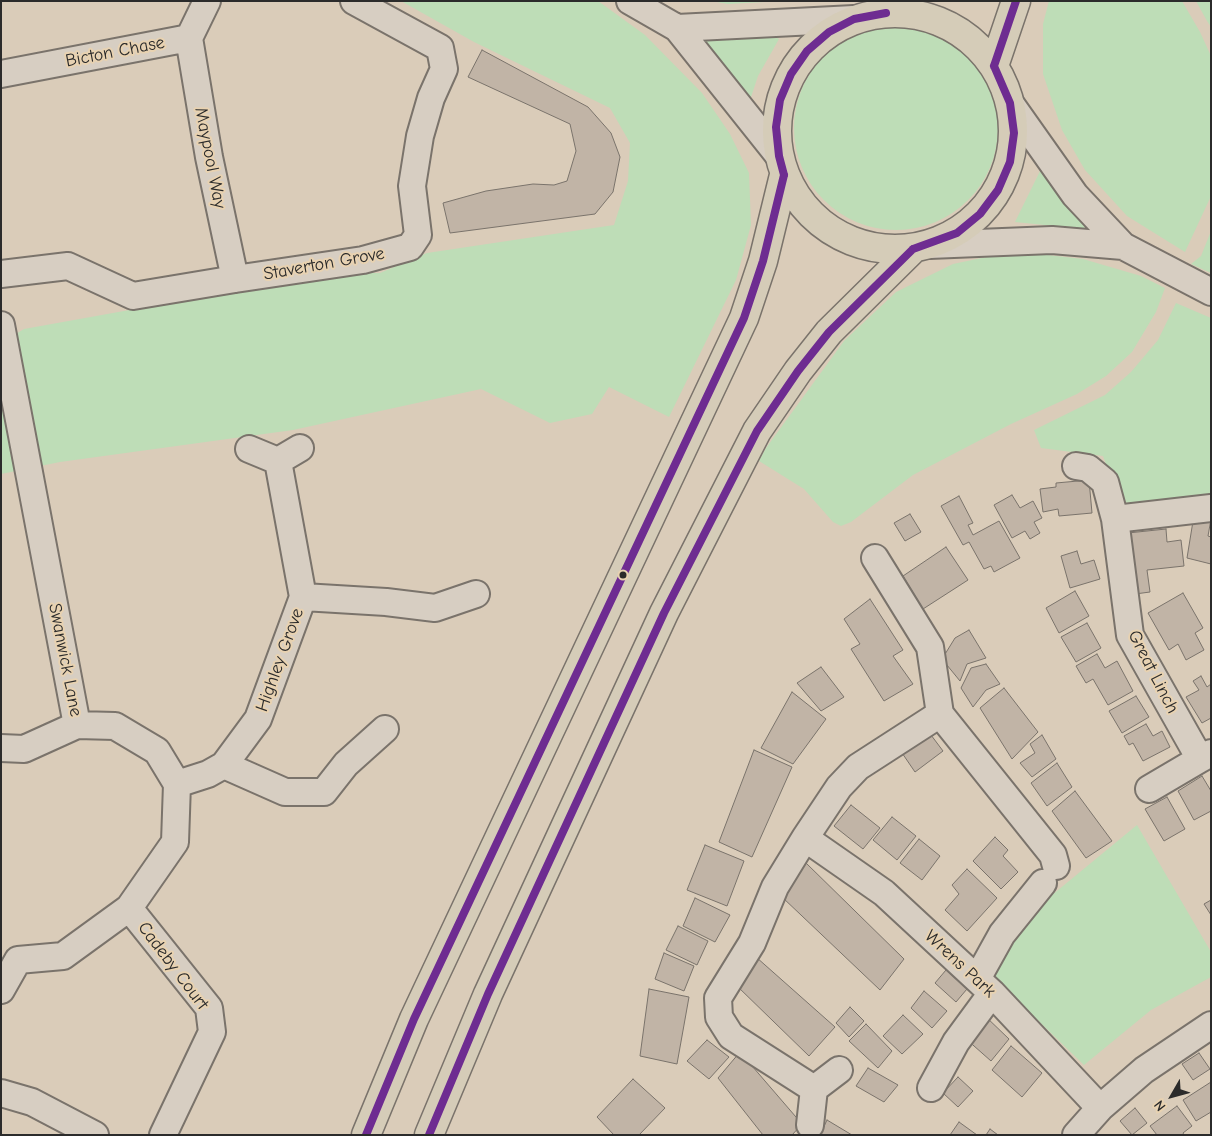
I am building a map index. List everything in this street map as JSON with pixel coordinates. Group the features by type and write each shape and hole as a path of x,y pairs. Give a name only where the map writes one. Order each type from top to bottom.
{"highway":[{"path":"994,66 1016,1"},
{"path":"892,7 947,25 973,42 994,66 1010,103 1014,133 1010,162 998,190 980,214 957,233 921,247 882,249 850,241 823,226 800,203 782,165 776,128 779,109 791,74 814,44 829,32 854,19 892,7"},
{"path":"366,1135 418,1010 744,318 764,261 782,165"},
{"path":"429,1135 492,985 664,614 757,431 798,371 829,332 921,247"}],"street":[{"name":"Bicton Chase","path":"1,74 189,38 207,1"},
{"name":"Staverton Grove","path":"1,274 68,266 133,296 234,278 363,260 410,247 418,235 412,186 420,136 431,98 444,69 440,48 354,1"},
{"path":"630,1 677,28 782,165"},
{"path":"677,28 854,19"},
{"name":"Maypool Way","path":"189,38 209,157 234,278"},
{"path":"1010,103 1075,195 1123,246 1211,292"},
{"path":"921,247 1052,240 1123,246"},
{"name":"Swanwick Lane","path":"1,325 77,726 115,726 157,751 177,784"},
{"name":"Highley Grove","path":"177,784 208,774 224,765 258,720 303,596 289,454 249,449"},
{"name":"Great Linch","path":"1076,466 1088,468 1104,482 1115,520 1130,635 1206,756 1149,789"},
{"path":"1115,520 1211,508"},
{"path":"876,558 930,647 940,714 1053,855 1049,875 1002,934 984,986 931,1088"},
{"path":"303,596 386,602 435,608 476,594"},
{"path":"814,1089 731,1036 719,1017 718,998 752,943 775,887 839,787 858,767 940,714"},
{"path":"1,748 24,749 77,726"},
{"path":"224,765 285,792 324,792 346,764 385,729"},
{"path":"1,990 18,960 63,956 129,908 175,842 177,784"},
{"name":"Wrens Park","path":"805,838 884,893 984,986 1100,1108"},
{"name":"Cadeby Court","path":"129,908 209,1008 212,1032 163,1135"},
{"path":"1076,1135 1100,1108 1144,1070 1209,1031"},
{"path":"810,1124 814,1089 839,1070"},
{"path":"1,1093 32,1102 94,1135"}],"green space":[{"path":"401,1 598,1 645,35 702,93 730,134 749,173 751,225 736,280 669,417 609,387 592,414 550,423 481,389 293,430 60,462 1,474 1,343 24,329 335,273 380,273 427,253 614,225 628,181 630,143 610,108 474,42"},
{"path":"711,1 783,1 728,4"},
{"path":"1049,1 1182,1 1200,32 1211,56 1211,196 1185,252 1127,216 1085,170 1062,130 1043,74 1043,24"},
{"path":"1196,1 1211,1 1211,27 1207,21"},
{"path":"896,26 916,28 944,38 961,49 975,63 990,89 996,108 998,128 996,148 986,176 975,193 961,207 935,222 916,228 896,230 876,228 848,218 831,207 817,193 802,167 796,148 794,128 796,108 806,80 817,63 831,49 857,34 876,28"},
{"path":"691,30 714,35 775,37 779,39 758,76 750,100"},
{"path":"1041,169 1085,227 1084,229 1015,222"},
{"path":"1211,231 1211,273 1191,264 1201,256"},
{"path":"1039,254 1083,259 1141,276 1165,288 1156,312 1132,352 1106,376 1077,394 1011,424 913,475 851,522 841,526 833,522 804,489 759,461 766,448 844,341 896,292 953,264 996,255"},
{"path":"1176,303 1211,318 1211,494 1129,505 1117,494 1103,456 1041,448 1034,430 1105,395 1131,372 1158,340"},
{"path":"1137,825 1211,952 1211,977 1151,1010 1084,1065 992,976 1018,932 1046,900"}],"building":[{"path":"482,50 588,107 611,133 620,157 613,192 595,214 450,233 443,203 486,191 533,184 554,185 567,181 576,151 570,124 468,77"},
{"path":"1089,480 1092,513 1059,516 1058,509 1043,512 1040,489 1056,487 1056,483"},
{"path":"1012,495 1020,508 1033,501 1042,518 1034,522 1040,533 1030,539 1025,531 1012,538 994,505"},
{"path":"959,496 973,523 968,525 973,535 999,521 1020,558 994,572 991,566 984,569 969,542 963,545 941,506"},
{"path":"910,514 921,532 905,541 894,523"},
{"path":"1194,515 1211,519 1208,536 1211,537 1211,564 1187,558"},
{"path":"1166,529 1167,542 1181,540 1184,566 1147,570 1150,592 1135,594 1128,533"},
{"path":"946,547 968,580 923,609 903,576"},
{"path":"1077,551 1081,564 1094,560 1100,579 1070,588 1061,556"},
{"path":"1075,591 1089,616 1059,633 1046,608"},
{"path":"1183,593 1203,628 1195,633 1204,650 1186,660 1178,644 1169,650 1148,613"},
{"path":"870,599 903,650 893,656 913,684 884,701 851,649 860,644 844,619"},
{"path":"1087,623 1101,648 1076,662 1061,637"},
{"path":"969,630 986,658 967,664 960,681 942,659 955,638"},
{"path":"1097,654 1105,668 1117,661 1133,691 1108,705 1093,679 1086,683 1076,666"},
{"path":"986,664 1000,684 986,690 973,707 961,688 971,668"},
{"path":"821,667 844,697 821,711 797,683"},
{"path":"1201,676 1207,687 1211,684 1211,718 1202,723 1186,697 1199,690 1193,681"},
{"path":"1004,688 1038,732 1012,759 980,708"},
{"path":"792,692 826,719 793,764 761,748"},
{"path":"1136,696 1149,717 1122,733 1109,711"},
{"path":"1146,724 1153,736 1162,731 1170,747 1143,761 1133,743 1129,745 1124,736"},
{"path":"928,731 943,751 915,772 900,750"},
{"path":"1042,735 1056,759 1032,777 1020,763 1035,753 1030,744"},
{"path":"754,750 792,767 752,857 719,842"},
{"path":"1057,763 1072,787 1047,806 1031,783"},
{"path":"1202,776 1211,791 1211,811 1194,820 1178,791"},
{"path":"1075,791 1112,841 1086,858 1052,811"},
{"path":"1167,797 1185,829 1164,841 1145,809"},
{"path":"851,805 880,828 863,849 834,826"},
{"path":"892,817 916,836 897,860 873,840"},
{"path":"995,837 1008,850 1003,856 1018,872 1001,889 973,861"},
{"path":"919,839 940,856 922,880 900,863"},
{"path":"705,845 744,861 727,906 687,890"},
{"path":"806,863 904,959 880,990 782,897"},
{"path":"967,869 997,898 967,931 945,910 959,894 952,885"},
{"path":"695,898 730,915 715,942 683,926"},
{"path":"1211,900 1211,915 1204,904"},
{"path":"678,926 708,941 697,965 666,950"},
{"path":"664,953 694,966 684,991 655,979"},
{"path":"756,957 835,1027 809,1056 737,986"},
{"path":"946,970 967,989 956,1002 935,983"},
{"path":"649,989 689,997 677,1064 640,1056"},
{"path":"924,991 947,1011 932,1028 911,1008"},
{"path":"850,1007 864,1021 849,1037 836,1023"},
{"path":"983,1014 1009,1039 991,1061 965,1038"},
{"path":"903,1015 923,1034 902,1054 883,1036"},
{"path":"866,1024 892,1051 878,1068 849,1041"},
{"path":"707,1040 729,1057 709,1079 687,1061"},
{"path":"1011,1046 1042,1073 1022,1097 992,1070"},
{"path":"740,1052 802,1124 792,1135 763,1135 718,1078"},
{"path":"1199,1053 1210,1069 1193,1080 1182,1064"},
{"path":"868,1068 898,1085 884,1102 856,1086"},
{"path":"958,1077 973,1091 958,1107 943,1093"},
{"path":"633,1079 665,1108 639,1135 614,1135 597,1117"},
{"path":"1211,1082 1211,1112 1196,1121 1183,1100"},
{"path":"1177,1106 1192,1126 1183,1133 1184,1135 1157,1135 1150,1126"},
{"path":"1135,1108 1147,1123 1132,1135 1120,1121"},
{"path":"827,1120 852,1135 820,1135"},
{"path":"959,1122 977,1135 950,1135"},
{"path":"990,1129 998,1135 986,1135"}],"transit line":[{"path":"994,66 1016,1"},
{"path":"784,175 779,156 776,127 780,100 791,74 807,51 829,32 854,19 886,13"},
{"path":"913,249 957,233 980,214 998,190 1010,162 1014,133 1010,103 994,66"},
{"path":"366,1135 414,1019 744,318 763,261 784,175"},
{"path":"429,1135 488,994 664,613 757,431 798,371 829,332 913,249"}]}
